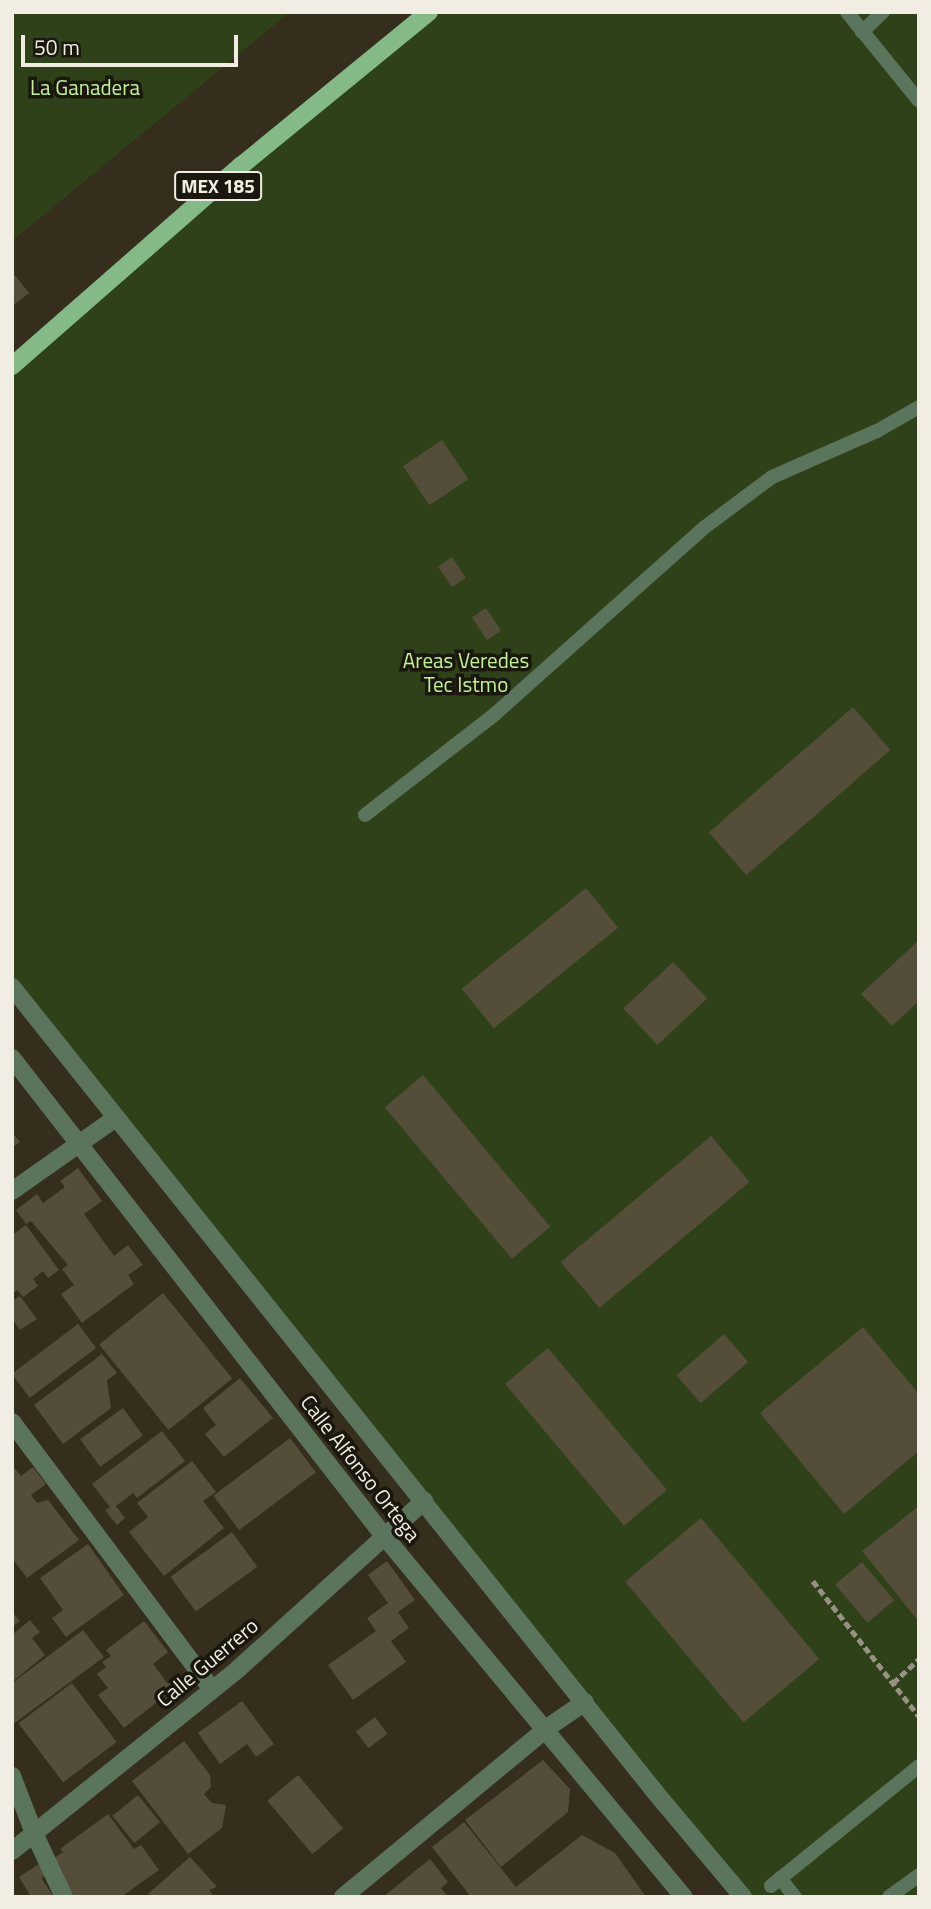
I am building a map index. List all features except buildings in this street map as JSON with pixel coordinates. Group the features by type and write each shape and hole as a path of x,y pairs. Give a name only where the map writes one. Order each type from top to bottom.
{"main road":[{"name":"MEX 185","path":"12,366 243,165 429,12"}],"street":[{"path":"12,987 743,1897"},
{"name":"Calle Alfonso Ortega","path":"12,1058 384,1536 547,1728 684,1897"},
{"path":"12,1191 116,1118"},
{"path":"12,1422 212,1689"},
{"name":"Calle Guerrero","path":"12,1851 212,1689 424,1501"},
{"path":"343,1897 547,1728 585,1702"},
{"path":"12,1776 34,1833 64,1897"}],"lane":[{"path":"847,12 919,101"},
{"path":"862,32 883,12"},
{"path":"365,815 495,714 705,527 772,477 877,431 919,407"},
{"path":"795,1897 776,1882 919,1766"},
{"path":"890,1897 919,1875"}],"path":[{"path":"813,1581 919,1716"},
{"path":"893,1683 919,1659"}],"green space":[{"name":"La Ganadera","path":"12,12 290,12 12,241"},
{"name":"Areas Veredes Tec Istmo","path":"443,12 919,12 919,1897 742,1897 12,985 12,359"}]}
